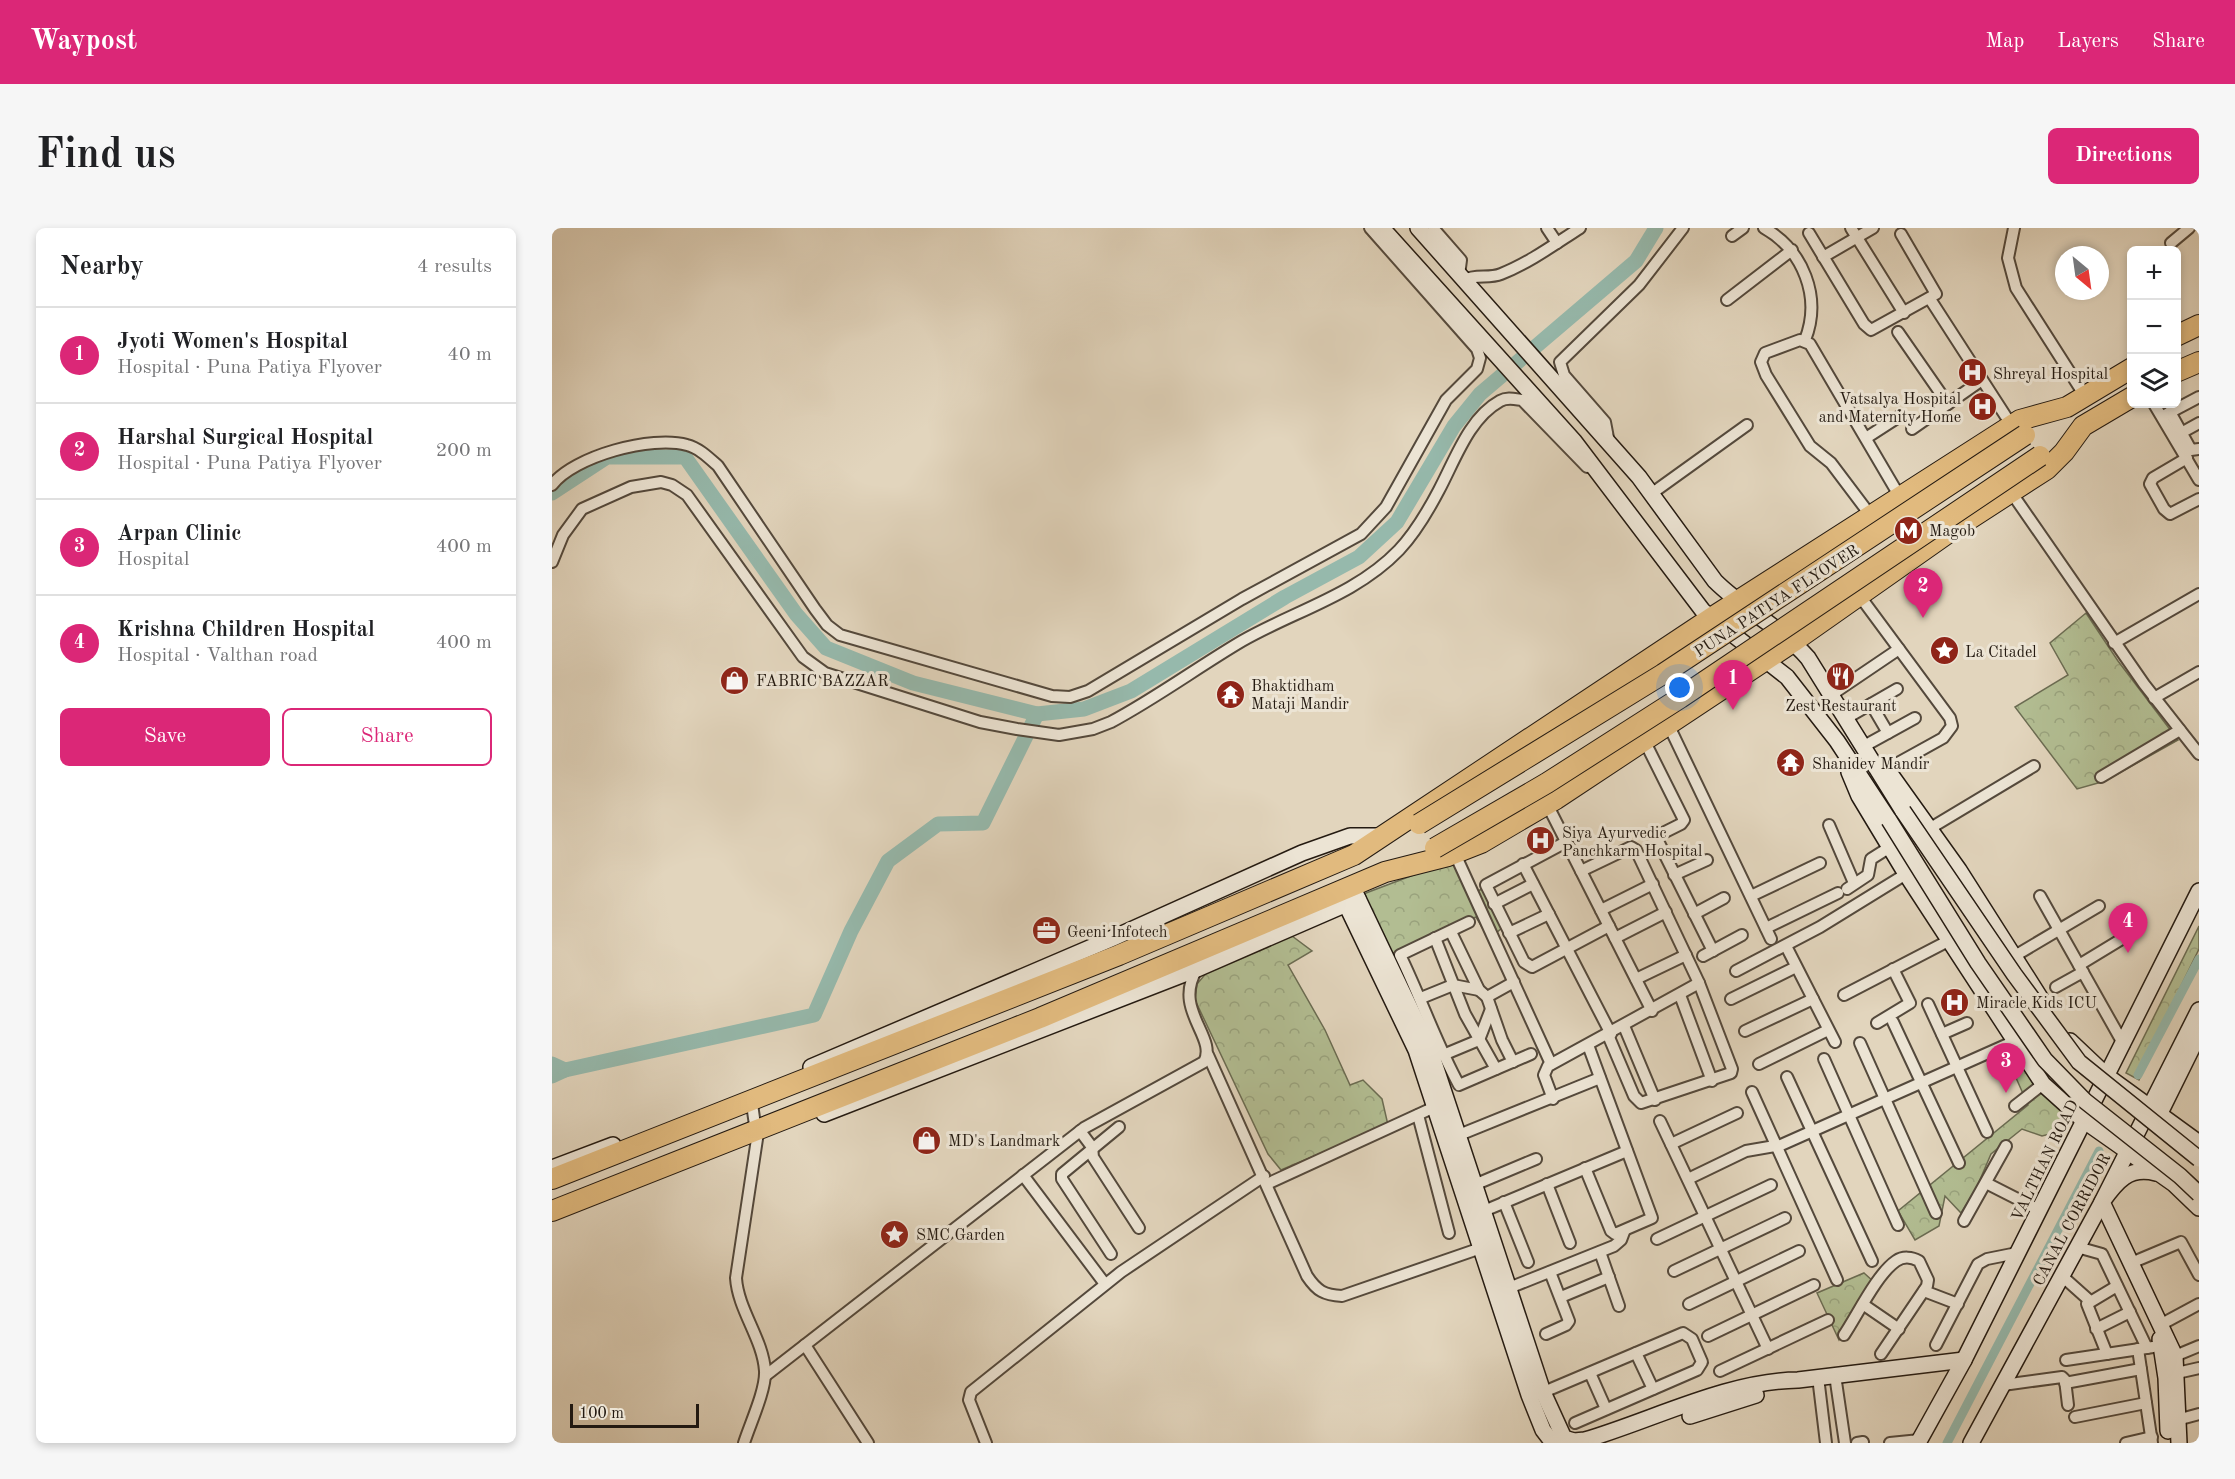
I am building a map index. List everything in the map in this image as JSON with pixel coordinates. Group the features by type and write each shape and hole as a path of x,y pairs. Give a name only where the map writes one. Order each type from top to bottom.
{"highway":[{"path":"2181,334 2199,325"},
{"path":"2181,343 2199,335"},
{"path":"2181,370 2199,362"},
{"name":"PUNA PATIYA FLYOVER","path":"1354,855 1419,825 1663,674 2018,430 2067,407 2127,371"},
{"path":"2181,378 2199,373"},
{"name":"PUNA PATIYA FLYOVER","path":"1385,872 1435,848 1547,783 1709,679 2083,426 2127,400"},
{"path":"552,1210 757,1134 897,1074 1048,1022 1349,895 1385,872 1455,854 1481,843 1547,804 1793,642 2047,469 2064,452 2083,426"},
{"path":"552,1179 869,1048 1119,955 1354,855 1711,618 1900,497 2018,430"},
{"path":"897,1074 919,1078"}],"main road":[{"path":"1382,228 1574,441 1696,604 1787,677 1837,741 1978,963 2045,1060 2085,1101 2180,1176 2199,1194"},
{"path":"1418,228 1609,443 1651,494 1715,581 1793,642 1808,658 1903,811 2043,1016 2079,1062 2199,1159"},
{"path":"1860,740 1887,769 1929,828 2067,1037 2107,1076 2199,1143"},
{"path":"1837,741 1859,796 1906,874 2043,1084 2084,1120 2159,1174 2199,1208"},
{"path":"869,1048 1302,853 1350,836 1381,836"},
{"name":"VALTHAN ROAD","path":"1919,1441 1964,1360 2124,1045 2199,891"},
{"path":"1349,895 1416,1050 1459,1136 1474,1185 1481,1248 1502,1291"},
{"path":"552,1221 757,1134 919,1078 1048,1022 1197,969 1235,944"},
{"name":"CANAL CORRIDOR","path":"1971,1443 2102,1202 2127,1150 2155,1110 2199,1010"},
{"path":"2155,1110 2199,1034"},
{"path":"552,1168 751,1097"},
{"path":"1442,1103 1476,1214 1537,1395 1543,1430 1553,1443"},
{"path":"2159,1174 2145,1170 2121,1176 2102,1202 2175,1356 2179,1443"},
{"path":"2158,1322 2149,1348 2169,1443"},
{"path":"1537,1395 1564,1438 1574,1441 1595,1437 1733,1391 1775,1380 1798,1380 1964,1360"},
{"path":"1601,1443 1798,1380"}],"street":[{"path":"552,485 587,460 618,450 653,444 688,445 718,466 815,609 840,635 1052,696 1070,697 1118,674 1242,599 1361,534 1386,507 1446,400 1477,369 1480,358 1477,349 1371,228"},
{"path":"1433,228 1461,260 1462,278 1499,275 1580,228"},
{"path":"1547,228 1557,243"},
{"path":"1609,443 1605,422 1564,375 1560,362 1639,285 1683,228"},
{"path":"1732,236 1743,228"},
{"path":"1764,228 1778,236 1792,250 1805,272 1809,286 1812,317 1805,340 1900,497"},
{"path":"1823,257 1854,233 1873,228"},
{"path":"2014,228 2008,258 2016,288 2085,396"},
{"path":"2171,243 2189,228"},
{"path":"1809,233 1867,328 1875,330 1936,294 1936,290 1901,234"},
{"path":"1854,233 1904,314"},
{"path":"1727,300 1792,250"},
{"path":"1930,299 1982,380 2018,430"},
{"path":"1898,332 1948,404"},
{"path":"1805,340 1765,353 1761,357 1762,368 1810,446 1831,463 1871,516"},
{"path":"1912,429 1982,380"},
{"path":"2166,414 2199,397"},
{"path":"552,562 563,535 582,509 632,487 662,482 672,484 687,495 736,565 812,665 856,684 980,722 1041,733 1075,733 1111,722 1244,640 1346,590 1382,565 1399,549 1420,523 1455,456 1482,415 1500,401 1510,398 1522,400 1612,492"},
{"path":"2159,408 2181,433 2191,450 2199,449"},
{"path":"2166,414 2199,480"},
{"path":"1866,438 1900,416"},
{"path":"2181,433 2199,423"},
{"path":"1651,494 1747,425"},
{"path":"2187,458 2153,478 2150,484 2164,510 2170,514 2199,499"},
{"path":"2011,492 2114,643 2199,754"},
{"path":"2114,643 2199,594"},
{"path":"1859,595 1950,718 1952,726 1943,738 1887,769"},
{"path":"1831,695 1899,649"},
{"path":"2154,698 2199,672"},
{"path":"1845,719 1897,689"},
{"path":"1871,704 1888,733"},
{"path":"1860,740 1888,733 1915,718"},
{"path":"1668,724 1771,939"},
{"path":"2102,777 2180,730"},
{"path":"1644,740 1684,820 1658,838 1694,914 1708,954 1742,935"},
{"path":"1929,828 2034,766"},
{"path":"1547,804 1652,1011"},
{"path":"1829,825 1846,888"},
{"path":"1566,842 1486,885 1494,904 1528,967 1609,926"},
{"path":"1523,864 1609,1035 1637,1101 1641,1103 1655,1100 1728,1076 1732,1069 1699,983 1634,847 1581,872"},
{"path":"1766,928 1868,875 1871,859 1890,847"},
{"path":"1455,854 1551,1064"},
{"path":"1674,875 1707,860"},
{"path":"1751,896 1820,863"},
{"path":"1736,971 1786,946 1906,874"},
{"path":"1494,904 1533,884"},
{"path":"1601,910 1653,884"},
{"path":"2040,896 2124,1045"},
{"path":"1694,914 1724,898"},
{"path":"2013,957 2099,906"},
{"path":"1615,938 1666,912"},
{"path":"1509,933 1549,914"},
{"path":"1469,922 1400,955 1421,998 1443,1055 1459,1085 1531,1054"},
{"path":"2056,987 2135,931"},
{"path":"1451,932 1491,1009 1513,1062"},
{"path":"1435,938 1453,985 1479,1040 1496,1069"},
{"path":"1844,995 1950,940"},
{"path":"1786,946 1835,1042"},
{"path":"1636,979 1686,955"},
{"path":"1731,999 1796,966"},
{"path":"1197,969 1190,982 1187,995 1208,1055 1266,1180 1307,1276 1316,1289 1327,1295 1342,1296 1481,1248"},
{"path":"1877,1023 1910,1003 1893,969"},
{"path":"1421,998 1453,985 1483,994 1514,982"},
{"path":"1553,1099 1544,1075 1544,1070 1551,1064 1609,1035 1699,983"},
{"path":"1680,994 1713,1081"},
{"path":"1745,1031 1813,999"},
{"path":"1928,1004 1987,1132"},
{"path":"1443,1055 1479,1040 1491,1009"},
{"path":"1893,1022 1959,1163"},
{"path":"1942,1034 1967,1023"},
{"path":"1624,1026 1655,1100"},
{"path":"1759,1064 1828,1030"},
{"path":"1688,1179 1746,1151 1776,1145 1812,1131 2015,1041"},
{"path":"1860,1043 1936,1213"},
{"path":"1585,1168 1611,1231 1615,1234 1652,1218 1588,1045"},
{"path":"765,1376 1080,1131 1100,1117 1192,1070 1204,1062 1208,1055"},
{"path":"1824,1059 1898,1225"},
{"path":"1787,1077 1872,1261"},
{"path":"1459,1136 1600,1078"},
{"path":"2015,1107 2043,1084"},
{"path":"1752,1092 1837,1280"},
{"path":"744,1443 765,1376 763,1360 740,1297 736,1278 757,1134 751,1097"},
{"path":"986,1443 969,1400 972,1392 1105,1284 1266,1180 1442,1103"},
{"path":"1671,1144 1737,1113"},
{"path":"1418,1115 1449,1233"},
{"path":"1660,1121 1768,1348"},
{"path":"1111,1254 1062,1179 1066,1168 1081,1155 1093,1152 1119,1127"},
{"path":"1080,1131 1139,1228"},
{"path":"1069,1140 1081,1155"},
{"path":"1964,1221 2007,1146"},
{"path":"1476,1214 1627,1151"},
{"path":"1474,1185 1536,1158"},
{"path":"1023,1175 1105,1284"},
{"path":"1986,1183 2039,1210"},
{"path":"1547,1185 1570,1243"},
{"path":"1657,1239 1771,1185"},
{"path":"1504,1202 1528,1262"},
{"path":"1674,1271 1785,1218"},
{"path":"1502,1291 1600,1252 1618,1243 1624,1232"},
{"path":"2131,1263 2181,1242 2199,1275"},
{"path":"2077,1247 2102,1254 2149,1348 2141,1369 2152,1440 2126,1443"},
{"path":"1689,1304 1799,1251"},
{"path":"1600,1252 1619,1306"},
{"path":"1936,1345 1982,1261 2017,1253"},
{"path":"1844,1335 1887,1269 1898,1259 1910,1257 1919,1261 1928,1280 1924,1291 1881,1354"},
{"path":"1546,1334 1566,1325 1569,1321 1550,1272"},
{"path":"2062,1276 2090,1301"},
{"path":"1561,1297 1609,1277"},
{"path":"1708,1336 1814,1285"},
{"path":"2108,1354 2087,1307 2090,1301 2117,1286"},
{"path":"1924,1291 1958,1304"},
{"path":"2158,1322 2199,1304"},
{"path":"1864,1305 1899,1329"},
{"path":"2096,1329 2130,1312"},
{"path":"1720,1371 1828,1320"},
{"path":"1537,1395 1683,1333 1692,1339 1702,1362 1701,1366 1575,1423"},
{"path":"805,1345 866,1442"},
{"path":"2175,1356 2199,1346"},
{"path":"2066,1360 2149,1348"},
{"path":"1636,1353 1653,1389"},
{"path":"2177,1373 2199,1368"},
{"path":"2065,1383 2141,1369"},
{"path":"1590,1373 1606,1409"},
{"path":"1835,1375 1845,1443"},
{"path":"1818,1377 1826,1443"},
{"path":"2003,1385 2062,1377 2068,1405"},
{"path":"2075,1417 2146,1403"},
{"path":"2177,1420 2199,1414"},
{"path":"1890,1443 1919,1441"}],"green space":[{"path":"2086,613 2118,661 2178,740 2105,781 2077,789 2015,707 2068,675 2050,643"},
{"path":"1453,860 1468,894 1483,889 1503,927 1489,939 1476,917 1382,958 1416,1071 1393,1015 1345,917 1366,893"},
{"path":"2199,926 2199,949 2162,1025 2139,1080 2126,1073"},
{"path":"1292,936 1312,951 1288,965 1325,1030 1350,1085 1363,1080 1382,1099 1388,1125 1281,1170 1268,1154 1195,1000 1197,984 1208,971"},
{"path":"2017,1048 2063,1107 2058,1132 2042,1136 2022,1129 1991,1154 1976,1189 1961,1213 1945,1196 1939,1226 1915,1240 1898,1211 2028,1105 2006,1055"},
{"path":"1864,1273 1875,1283 1839,1340 1817,1293"}],"waterway":[{"path":"552,493 607,457 685,457 796,614 826,648 913,683 1037,714 1084,709 1131,691 1285,597 1359,557 1397,522 1454,426 1480,394 1636,261 1656,228"},
{"path":"565,1070 814,1015 851,931 888,861 938,824 983,823 1037,714"},
{"path":"2138,1075 2199,959"},
{"path":"552,1064 565,1070 552,1076"},
{"path":"1947,1443 2099,1151"}],"place":[{"name":"Shreyal Hospital","path":"1972,373"},
{"name":"Vatsalya Hospital and Maternity Home","path":"1982,407"},
{"name":"Magob","path":"1908,530"},
{"name":"Harshal Surgical Hospital","path":"1923,618"},
{"name":"La Citadel","path":"1944,651"},
{"name":"Zest Restaurant","path":"1841,677"},
{"name":"FABRIC BAZZAR","path":"735,680"},
{"name":"Bhaktidham Mataji Mandir","path":"1230,694"},
{"name":"Jyoti Women's Hospital","path":"1733,710"},
{"name":"Shanidev Mandir","path":"1791,763"},
{"name":"Siya Ayurvedic Panchkarm Hospital","path":"1541,841"},
{"name":"Geeni Infotech","path":"1046,931"},
{"name":"Krishna Children Hospital","path":"2128,953"},
{"name":"Miracle Kids ICU","path":"1955,1002"},
{"name":"Arpan Clinic","path":"2006,1093"},
{"name":"MD's Landmark","path":"927,1140"},
{"name":"SMC Garden","path":"895,1234"}]}
